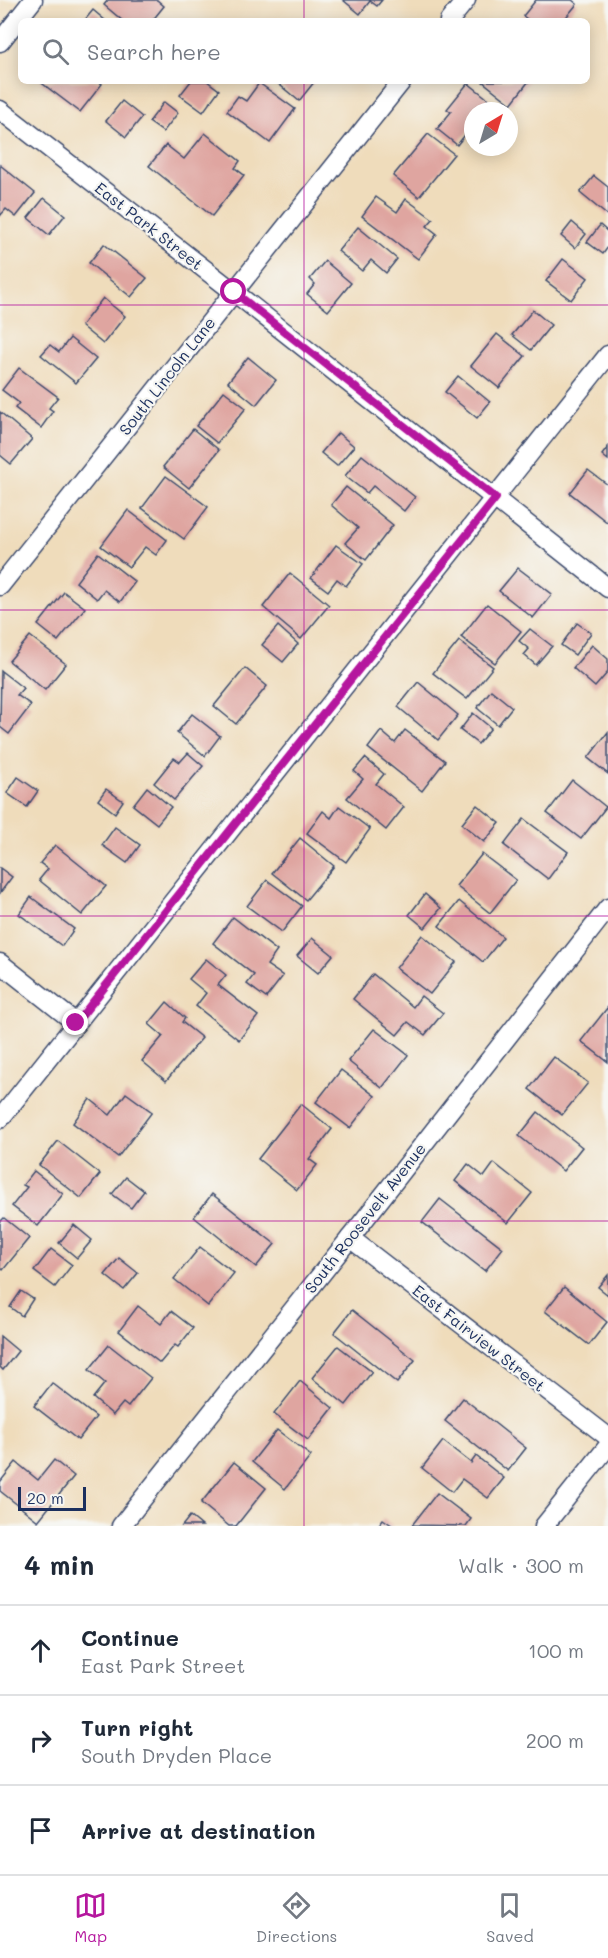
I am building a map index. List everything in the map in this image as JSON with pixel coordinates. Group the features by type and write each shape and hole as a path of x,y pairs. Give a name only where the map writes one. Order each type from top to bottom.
{"street":[{"path":"19,18 33,0"},
{"path":"451,18 466,0"},
{"path":"0,42 18,19"},
{"name":"South Lincoln Lane","path":"0,586 400,84"},
{"name":"East Park Street","path":"0,110 608,588"},
{"path":"0,1119 608,355"},
{"name":"South Roosevelt Avenue","path":"121,1526 608,908"},
{"path":"0,963 76,1023"},
{"name":"East Fairview Street","path":"350,1238 608,1437"},
{"path":"544,1526 608,1446"}],"building":[{"path":"108,0 157,0 164,6 154,18 119,18 104,5"},
{"path":"343,0 382,0 377,6 370,1 360,14"},
{"path":"536,0 572,0 577,4 565,18 526,18 523,16"},
{"path":"93,10 102,18 86,18"},
{"path":"43,84 102,84 80,112"},
{"path":"189,84 211,84 219,90 203,112 180,95"},
{"path":"260,84 295,109 270,143 227,111 238,96 246,101"},
{"path":"279,84 313,84 299,101"},
{"path":"467,84 492,102 464,102 464,136 457,145 437,129 451,112 447,109"},
{"path":"486,84 527,84 513,102 508,102"},
{"path":"122,101 142,117 126,137 106,121"},
{"path":"164,102 178,113 163,132 149,122"},
{"path":"205,133 240,161 235,168 244,175 212,216 149,166 166,145 184,159"},
{"path":"428,134 454,154 419,197 393,176"},
{"path":"0,165 35,193 16,217 6,209 0,216"},
{"path":"594,176 608,187 608,216 580,193"},
{"path":"376,197 397,212 406,199 433,219 427,226 437,234 418,259 362,216"},
{"path":"44,198 65,215 49,235 28,218"},
{"path":"572,222 586,234 575,248 561,236"},
{"path":"600,225 608,232 608,247 603,254 587,242"},
{"path":"358,227 397,259 386,273 371,260 362,271 338,251"},
{"path":"104,244 147,278 131,297 89,263"},
{"path":"563,259 588,278 571,300 546,281"},
{"path":"325,261 351,283 328,311 307,294 315,284 310,279"},
{"path":"103,298 125,316 103,344 81,326"},
{"path":"533,310 551,325 531,350 512,335"},
{"path":"497,334 525,356 499,388 471,366"},
{"path":"70,338 96,359 76,383 41,355 50,345 59,352"},
{"path":"248,357 276,380 256,405 228,382"},
{"path":"19,368 58,397 49,408 53,411 41,428 15,408 19,403 2,390"},
{"path":"458,376 490,402 477,418 445,392"},
{"path":"224,391 246,408 217,443 196,426"},
{"path":"0,412 32,439 11,464 0,455"},
{"path":"193,429 219,450 189,488 163,467"},
{"path":"338,433 354,446 337,466 321,453"},
{"path":"608,447 608,460 602,455"},
{"path":"362,455 415,497 404,511 373,486 367,493 345,476"},
{"path":"588,470 608,485 608,523 570,493"},
{"path":"166,476 208,507 184,539 142,508"},
{"path":"346,487 393,525 366,560 345,543 358,528 331,505"},
{"path":"128,510 167,540 156,555 145,547 129,567 101,546"},
{"path":"336,545 363,564 346,586 337,579 328,591 311,578"},
{"path":"98,553 135,582 120,602 104,590 97,599 76,582"},
{"path":"518,568 552,594 533,618 499,591"},
{"path":"290,573 329,605 301,639 263,607"},
{"path":"64,592 85,608 58,641 38,625"},
{"path":"487,604 521,631 495,663 461,637"},
{"path":"577,623 591,633 575,655 561,645"},
{"path":"278,626 298,644 283,662 262,645"},
{"path":"530,629 552,646 536,665 524,655 529,649 519,641"},
{"path":"30,636 66,664 45,690 9,661"},
{"path":"459,641 493,667 467,699 433,673"},
{"path":"592,645 608,659 608,672 595,687 573,668"},
{"path":"245,668 267,686 236,724 214,706"},
{"path":"1,671 23,688 17,695 31,705 9,734 0,727"},
{"path":"418,682 458,715 438,740 398,707"},
{"path":"491,690 512,707 498,725 477,708"},
{"path":"473,713 491,728 478,744 460,730"},
{"path":"192,714 220,736 205,756 177,733"},
{"path":"405,730 445,761 422,791 368,748 381,731 395,743"},
{"path":"608,732 608,774 588,758"},
{"path":"188,753 203,766 174,800 154,783 174,758 180,762"},
{"path":"365,758 384,774 376,784 404,807 386,830 347,798 363,779 354,771"},
{"path":"18,777 38,791 27,807 7,793"},
{"path":"572,780 606,807 581,839 547,813"},
{"path":"147,787 171,807 157,824 133,805"},
{"path":"106,789 123,801 115,813 98,800"},
{"path":"477,805 500,823 484,842 462,824"},
{"path":"339,806 370,829 346,862 307,833 323,811 331,818"},
{"path":"524,819 568,852 548,879 504,845"},
{"path":"115,827 140,845 127,863 102,845"},
{"path":"300,838 334,866 306,900 272,873"},
{"path":"55,845 106,886 82,915 39,880 48,869 40,863"},
{"path":"482,854 516,880 490,913 456,886"},
{"path":"0,868 12,877 0,893"},
{"path":"267,880 302,906 282,932 247,906"},
{"path":"425,894 441,908 425,928 409,915"},
{"path":"31,897 74,929 62,946 19,914"},
{"path":"459,901 503,937 483,962 439,926"},
{"path":"233,917 277,951 267,965 283,976 266,998 247,984 254,975 213,943"},
{"path":"422,935 456,962 430,994 396,968"},
{"path":"312,938 333,955 318,973 297,956"},
{"path":"206,959 226,975 218,985 258,1016 239,1040 196,1006 206,993 189,979"},
{"path":"373,974 413,1007 421,996 443,1013 425,1035 408,1022 397,1035 353,999"},
{"path":"167,1002 185,1018 182,1022 202,1038 166,1081 142,1061 163,1036 149,1024"},
{"path":"608,1007 608,1062 581,1041"},
{"path":"374,1029 408,1055 382,1088 348,1061"},
{"path":"554,1057 588,1083 562,1115 529,1089"},
{"path":"341,1070 375,1096 350,1128 316,1102"},
{"path":"126,1093 152,1112 118,1157 73,1123 90,1099 110,1115"},
{"path":"301,1104 332,1129 309,1159 317,1165 297,1190 258,1159"},
{"path":"538,1112 582,1147 563,1171 519,1136"},
{"path":"58,1141 100,1174 81,1198 39,1165"},
{"path":"494,1163 532,1193 508,1223 455,1181 468,1164 484,1177"},
{"path":"34,1171 63,1194 38,1226 12,1206 27,1187 23,1185"},
{"path":"126,1177 144,1191 131,1208 112,1194"},
{"path":"212,1194 275,1244 256,1267 194,1217"},
{"path":"440,1199 503,1248 485,1271 422,1222"},
{"path":"4,1218 29,1238 3,1270 0,1267 0,1222"},
{"path":"74,1225 92,1240 77,1258 59,1243"},
{"path":"200,1247 234,1273 208,1306 174,1279"},
{"path":"51,1249 72,1265 55,1287 34,1271"},
{"path":"119,1258 138,1273 124,1290 105,1275"},
{"path":"608,1275 608,1295 598,1287"},
{"path":"564,1287 607,1322 589,1345 545,1311"},
{"path":"21,1291 33,1299 22,1316 10,1307"},
{"path":"138,1306 161,1324 171,1311 193,1328 178,1347 175,1345 160,1363 119,1331"},
{"path":"352,1310 415,1360 397,1383 334,1333"},
{"path":"0,1336 18,1351 3,1370 0,1367"},
{"path":"109,1345 151,1378 128,1407 123,1403 113,1415 93,1398 105,1383 89,1370"},
{"path":"338,1346 372,1372 346,1405 312,1378"},
{"path":"300,1381 333,1408 308,1440 274,1414"},
{"path":"52,1383 96,1417 78,1440 34,1406"},
{"path":"463,1398 526,1448 508,1471 445,1421"},
{"path":"277,1430 311,1456 285,1489 252,1462"},
{"path":"443,1441 471,1463 476,1456 504,1478 488,1498 462,1479 452,1492 422,1468"},
{"path":"54,1460 74,1476 38,1521 0,1491 0,1482 16,1462 38,1480"},
{"path":"234,1462 266,1488 236,1526 229,1526 201,1503"},
{"path":"437,1493 471,1519 466,1526 412,1525"},
{"path":"190,1516 202,1526 182,1526"},
{"path":"383,1519 393,1526 378,1526"}],"route":[{"path":"76,1023 496,498 234,292"}]}
